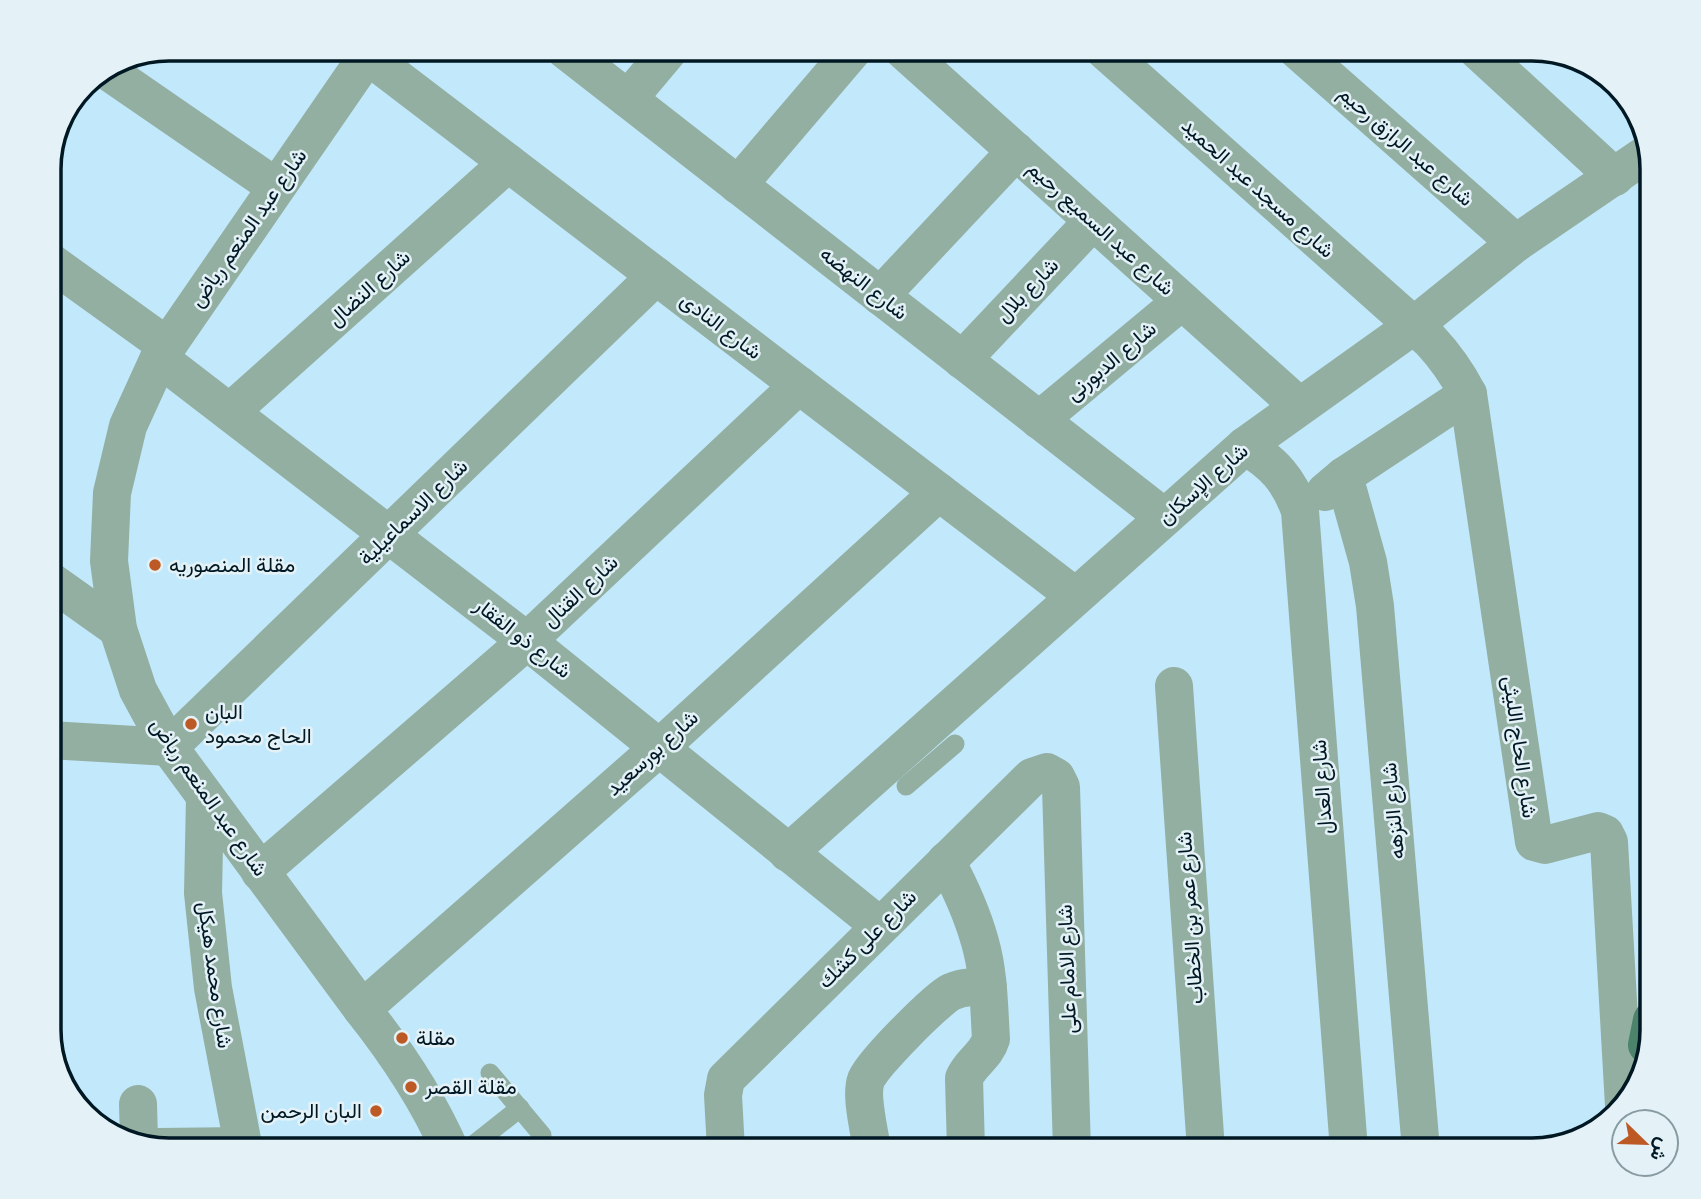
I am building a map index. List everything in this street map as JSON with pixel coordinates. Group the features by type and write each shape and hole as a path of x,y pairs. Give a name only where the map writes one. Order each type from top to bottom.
{"street":[{"name":"شارع عبد المنعم رياض","path":"364,61 163,352 128,426 112,492 109,561 118,629 138,690 169,747 390,1044 414,1081 444,1138"},
{"name":"شارع النادى","path":"381,61 508,163 1075,596"},
{"name":"شارع النهضه","path":"579,61 1164,517"},
{"path":"628,99 660,61"},
{"path":"738,185 844,61"},
{"name":"شارع عبد السميع رحيم","path":"915,61 1299,406"},
{"name":"شارع مسجد عبد الحميد","path":"1116,61 1413,326"},
{"name":"شارع عبد الرازق رحيم","path":"1310,61 1516,243"},
{"path":"1489,61 1615,177"},
{"path":"115,76 276,187"},
{"path":"880,296 1016,151"},
{"name":"شارع الإسكان","path":"788,853 943,741 1075,596 1245,446 1413,326 1516,243 1639,159"},
{"name":"شارع النضال","path":"230,412 508,163"},
{"name":"شارع بلال","path":"961,360 1093,221"},
{"name":"شارع ذو الفقار","path":"61,271 163,352 230,412 527,641 880,926"},
{"name":"شارع الاسماعيلية","path":"169,747 656,276"},
{"name":"شارع الدبورنى","path":"1039,420 1182,301"},
{"name":"شارع الحاج الليثى","path":"1413,326 1446,356 1468,394 1534,842 1545,845 1598,831 1605,834 1609,842 1623,1088"},
{"name":"شارع القنال","path":"260,872 527,641 799,385"},
{"path":"1300,511 1344,476 1468,394"},
{"name":"شارع العدل","path":"1245,446 1265,457 1281,472 1293,491 1300,511 1348,1138"},
{"name":"شارع النزهه","path":"1344,476 1361,529 1375,606 1419,1138"},
{"name":"شارع بورسعيد","path":"362,1009 659,748 939,492"},
{"path":"61,589 118,629"},
{"name":"شارع عمر بن الخطاب","path":"1174,686 1205,1138"},
{"path":"61,741 169,747"},
{"name":"شارع على كشك","path":"725,1138 723,1095 726,1079 1032,777 1041,772 1052,774 1062,787"},
{"name":"شارع الامام على","path":"1062,787 1072,1138"},
{"name":"شارع محمد هيكل","path":"205,797 203,893 213,988 241,1138"},
{"path":"947,861 966,901 981,943 988,988 991,1039 985,1053 968,1069 964,1078 966,1138"},
{"path":"870,1138 864,1088 870,1072 935,1003 950,992 966,986 988,988"}],"lane":[{"path":"906,786 943,741"},
{"path":"490,1073 542,1135"},
{"path":"482,1138 520,1108"}],"place":[{"name":"مقلة المنصوريه","path":"155,565"},
{"name":"البان الحاج محمود","path":"191,724"},
{"name":"مقلة","path":"402,1038"},
{"name":"مقلة القصر","path":"411,1087"},
{"name":"البان الرحمن","path":"376,1111"}]}
